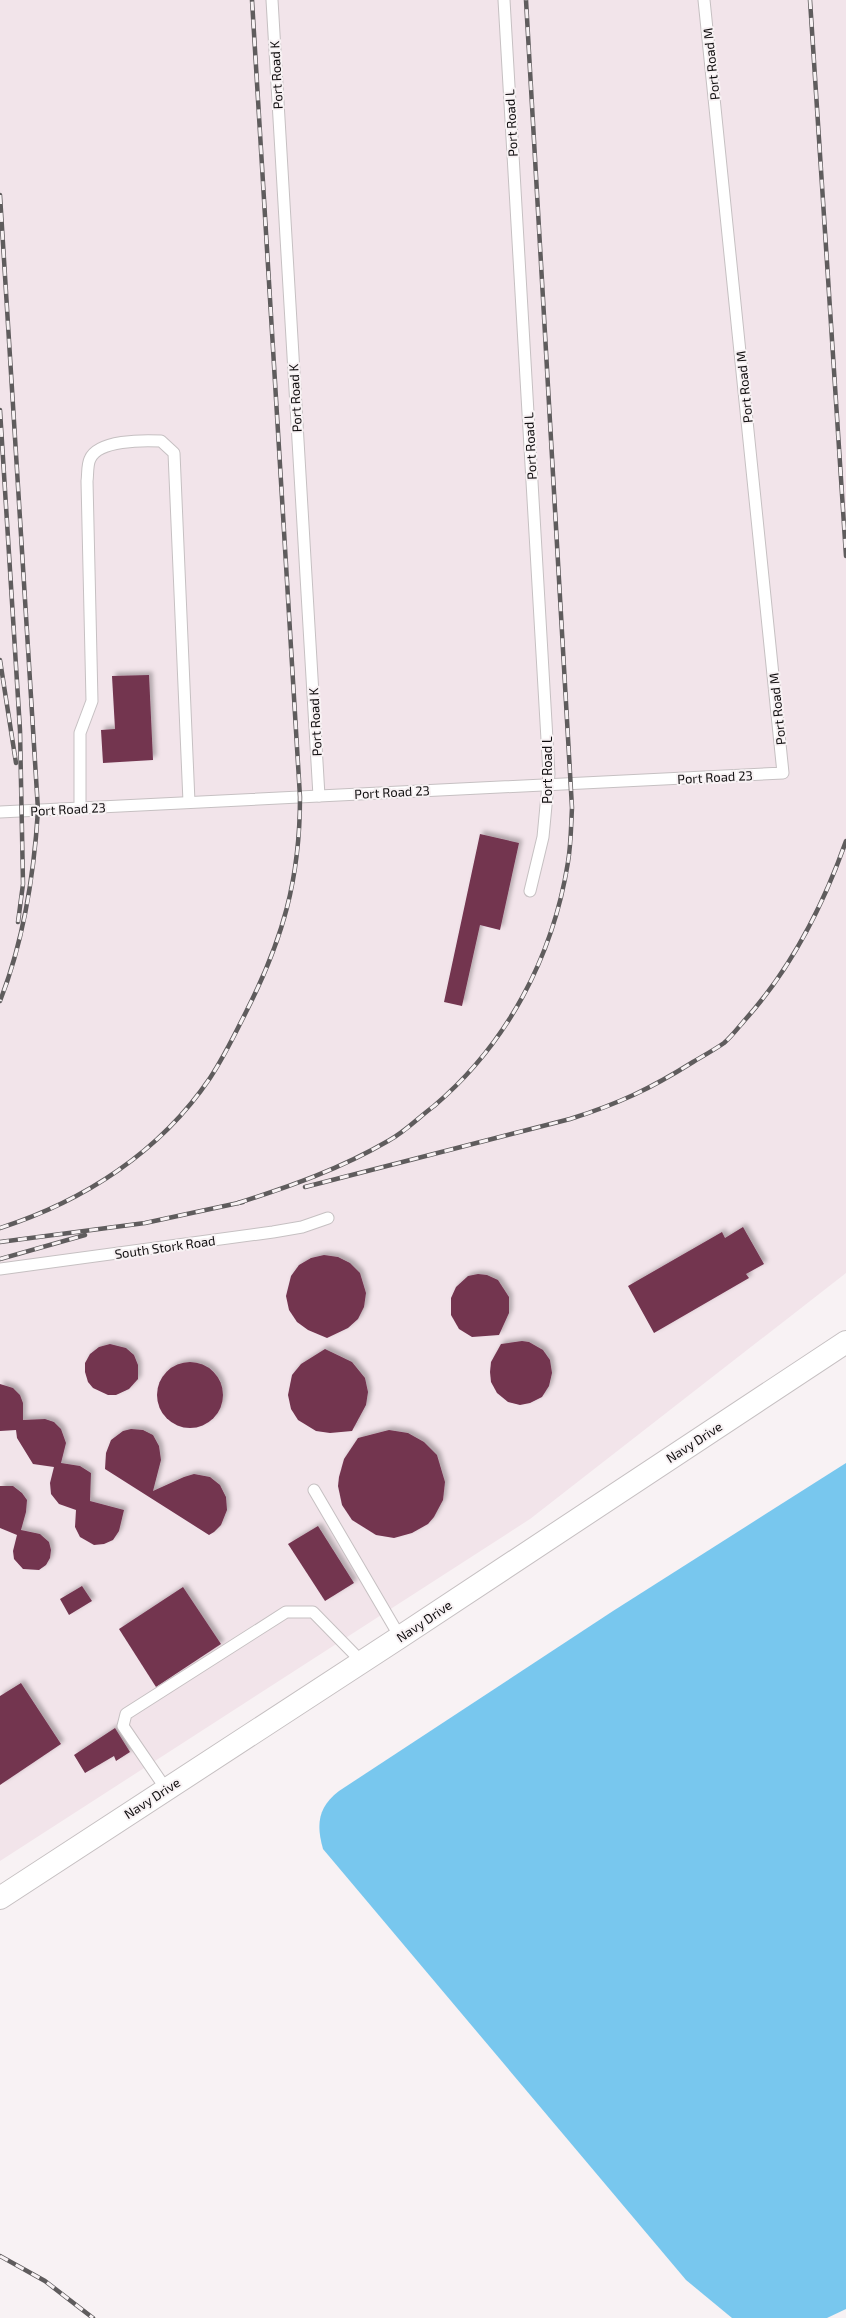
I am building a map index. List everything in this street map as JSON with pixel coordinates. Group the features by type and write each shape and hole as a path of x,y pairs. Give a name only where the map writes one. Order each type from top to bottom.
{"street":[{"name":"Navy Drive","path":"0,1898 362,1662 846,1342"}],"lane":[{"name":"Port Road K","path":"272,0 319,796"},
{"name":"Port Road L","path":"504,0 548,785 543,837 530,891"},
{"name":"Port Road M","path":"704,0 783,773"},
{"path":"80,808 80,733 92,701 87,481 90,459 100,447 142,440 161,441 174,453 189,802"},
{"name":"Port Road 23","path":"0,812 783,773"},
{"name":"South Stork Road","path":"0,1269 273,1232 302,1227 328,1218"},
{"path":"314,1490 400,1637"},
{"path":"166,1789 123,1726 126,1714 286,1612 313,1612 362,1662"}],"shaded area":[{"path":"0,0 846,0 846,1273 530,1519 0,1861"}],"water":[{"path":"846,1463 846,2309 827,2318 732,2318 686,2280 323,1849 319,1824 320,1817 327,1803 339,1791 613,1611"}],"building":[{"path":"149,675 153,760 103,763 101,730 115,729 112,676"},
{"path":"480,834 519,843 500,930 480,925 462,1006 444,1002"},
{"path":"743,1227 764,1264 746,1274 749,1278 654,1333 628,1286 722,1232 725,1238"},
{"path":"324,1255 338,1257 350,1263 360,1273 366,1293 364,1307 358,1319 348,1328 327,1338 308,1330 297,1322 289,1310 286,1296 291,1276 299,1265 311,1258"},
{"path":"478,1274 487,1275 498,1280 509,1297 509,1313 499,1335 472,1337 459,1329 451,1315 451,1298 456,1287 468,1276"},
{"path":"522,1341 529,1342 543,1350 550,1360 552,1373 549,1386 542,1397 530,1403 520,1405 508,1402 497,1393 491,1382 490,1372 491,1362 501,1344"},
{"path":"110,1344 126,1348 134,1355 138,1365 138,1379 129,1389 116,1395 108,1395 93,1388 88,1382 85,1372 85,1363 90,1354 99,1347"},
{"path":"325,1349 352,1362 365,1378 368,1392 366,1405 352,1431 330,1433 316,1431 298,1420 291,1409 288,1395 292,1375 301,1364"},
{"path":"190,1362 203,1365 213,1372 220,1382 223,1395 220,1408 213,1418 203,1425 190,1428 177,1425 167,1418 160,1408 157,1395 160,1382 167,1372 177,1365"},
{"path":"0,1384 13,1388 20,1395 23,1403 23,1420 45,1419 54,1422 61,1429 66,1443 61,1463 80,1466 91,1473 90,1501 124,1510 119,1531 113,1540 104,1544 94,1545 80,1537 75,1527 76,1510 59,1504 51,1494 50,1483 54,1467 33,1464 17,1438 16,1430 0,1431"},
{"path":"131,1429 143,1430 153,1435 159,1446 161,1460 153,1491 194,1474 210,1477 220,1485 226,1497 227,1510 221,1525 214,1532 209,1535 105,1469 106,1453 111,1440 123,1431"},
{"path":"389,1430 408,1433 424,1442 437,1455 445,1482 443,1500 434,1517 428,1524 412,1533 394,1538 376,1535 352,1520 342,1505 338,1486 344,1459 358,1438"},
{"path":"0,1486 13,1486 22,1493 27,1500 26,1512 21,1530 40,1534 49,1542 51,1550 50,1558 46,1565 39,1570 23,1569 14,1559 13,1551 17,1535 0,1528"},
{"path":"318,1526 354,1583 325,1601 288,1544"},
{"path":"82,1586 92,1601 69,1615 60,1599"},
{"path":"183,1587 221,1644 156,1687 119,1629"},
{"path":"21,1683 61,1744 0,1785 0,1696"},
{"path":"115,1728 130,1752 116,1761 114,1756 85,1773 74,1755"}],"railway":[{"path":"0,1228 61,1204 118,1171 144,1151 168,1129 190,1105 220,1062 259,985 279,934 293,882 297,855 300,797 252,0"},
{"path":"238,1203 315,1176 370,1151 406,1129 460,1082 484,1055 505,1027 523,996 538,965 551,931 561,897 569,855 572,808 526,0"},
{"path":"810,0 846,556"},
{"path":"0,195 38,810 31,883 22,931 16,955 0,1001"},
{"path":"0,410 20,730 23,884 18,922"},
{"path":"0,660 16,763"},
{"path":"305,1187 570,1119 619,1101 648,1088 724,1043 761,1001 791,958 816,913 846,841"},
{"path":"0,1242 145,1223 243,1202"},
{"path":"0,1259 85,1235"},
{"path":"0,2256 45,2281 93,2318"}]}
